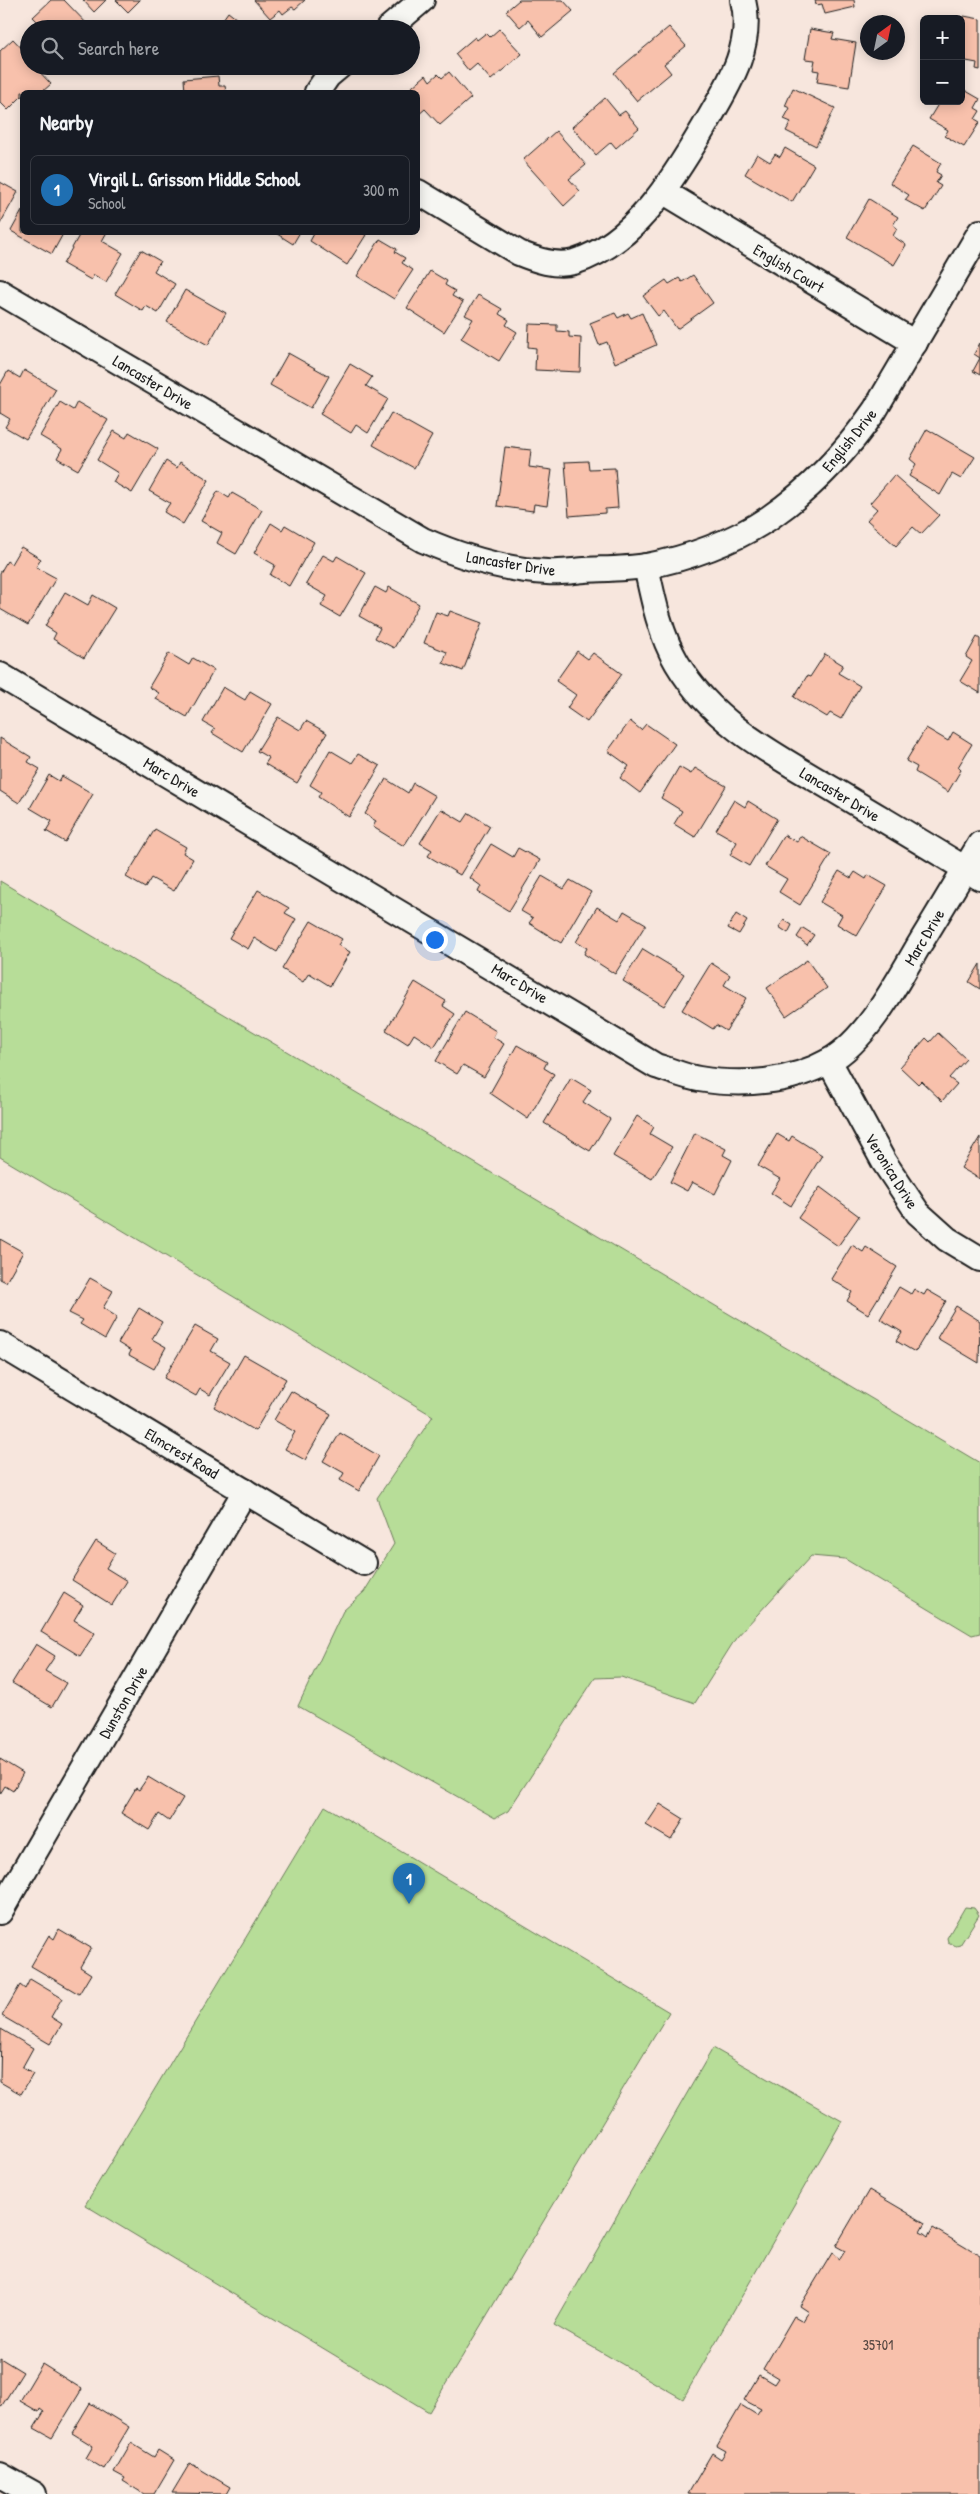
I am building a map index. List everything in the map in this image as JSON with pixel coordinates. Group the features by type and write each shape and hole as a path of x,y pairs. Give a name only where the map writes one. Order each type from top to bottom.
{"street":[{"path":"399,20 422,0"},
{"path":"420,193 519,253 549,263 572,262 613,243 664,192 732,79 741,55 745,35 746,12 743,0"},
{"path":"318,90 329,75"},
{"name":"English Court","path":"664,192 915,343"},
{"name":"English Drive","path":"646,566 725,541 751,528 785,506 830,467 857,436 915,343 980,232"},
{"name":"Lancaster Drive","path":"0,292 423,540 456,554 485,562 547,572 646,566 654,602 673,656 688,679 716,713 754,743 972,873"},
{"name":"Marc Drive","path":"0,675 656,1066 698,1079 738,1083 774,1080 798,1074 829,1061 864,1029 887,999 972,873 980,844"},
{"name":"Veronica Drive","path":"829,1061 884,1162 918,1213 947,1239 980,1259"},
{"name":"Elmcrest Road","path":"0,1344 364,1563"},
{"name":"Dunston Drive","path":"0,1912 246,1491"},
{"path":"0,2475 34,2494"}],"green space":[{"path":"0,881 980,1463 980,1633 972,1635 845,1559 811,1556 736,1638 695,1703 621,1677 595,1678 508,1811 495,1818 298,1706 343,1611 364,1592 394,1544 377,1498 433,1416 0,1157"},
{"path":"325,1806 669,2012 429,2412 85,2205"},
{"path":"965,1907 974,1908 979,1915 960,1945 956,1946 948,1942 947,1938"},
{"path":"713,2048 842,2121 683,2399 554,2325"}],"building":[{"path":"51,0 64,0 83,20 36,20 33,17"},
{"path":"83,0 106,0 94,12"},
{"path":"116,0 140,0 128,12"},
{"path":"254,0 305,0 295,9 292,7 283,14 280,10 270,18"},
{"path":"519,0 563,0 573,11 542,37 528,20 520,27 506,11"},
{"path":"815,0 854,0 855,7 825,14 822,4 816,5"},
{"path":"228,12 238,20 222,20"},
{"path":"965,16 980,19 980,70 976,69 977,63 965,61"},
{"path":"669,27 686,46 664,64 671,73 637,101 614,73"},
{"path":"499,29 522,54 491,80 477,64 469,71 455,54 475,37 477,40 486,33 490,37"},
{"path":"810,29 834,33 832,39 856,43 849,87 817,82 819,71 813,70 815,60 805,59"},
{"path":"13,39 20,46 20,75 42,75 51,84 44,90 20,90 20,98 8,110 0,102 0,51"},
{"path":"449,72 471,98 440,125 425,109 420,113 420,90 408,90 426,75 430,81 438,74 442,78"},
{"path":"218,76 219,86 225,86 226,90 185,90 184,79"},
{"path":"793,88 835,108 816,146 786,131 791,122 784,119 790,108 785,106"},
{"path":"965,90 980,99 975,108 980,111 975,119 980,122 964,147 945,136 948,130 929,119 938,105 965,105"},
{"path":"605,98 619,115 625,111 639,128 616,148 611,142 596,155 572,127"},
{"path":"556,131 586,165 569,179 580,191 564,206 523,160"},
{"path":"913,146 941,163 936,172 941,175 936,183 941,186 925,211 905,200 909,195 890,183"},
{"path":"785,148 814,165 792,202 745,174 757,154 770,162 775,154 780,157"},
{"path":"0,182 18,192 0,224"},
{"path":"869,199 898,217 893,225 897,228 893,236 906,245 894,265 847,237"},
{"path":"20,215 20,235 62,235 52,254 11,231"},
{"path":"79,235 105,235 102,241 123,253 106,282 94,275 91,280 63,264"},
{"path":"279,235 298,235 293,244"},
{"path":"313,235 366,235 347,265 310,241"},
{"path":"380,239 397,249 395,252 405,258 402,263 413,270 394,299 357,276"},
{"path":"141,250 160,261 154,271 175,284 158,313 146,306 143,311 115,294"},
{"path":"430,271 447,281 445,285 455,291 452,296 463,302 444,332 407,308"},
{"path":"693,275 713,303 677,329 664,311 658,316 643,296 666,280 669,284 679,278 682,282"},
{"path":"185,290 226,313 208,345 167,322"},
{"path":"478,295 502,309 499,314 509,320 506,325 517,332 499,361 461,338 473,319 465,315"},
{"path":"615,313 618,318 628,313 631,318 642,313 656,345 615,363 607,342 599,345 590,323"},
{"path":"529,324 557,325 557,331 569,332 569,337 581,338 580,372 535,370 536,348 528,347"},
{"path":"980,343 980,358 974,354"},
{"path":"288,353 329,376 311,408 270,385"},
{"path":"980,358 980,375 973,371"},
{"path":"350,364 372,377 366,386 388,399 368,433 356,425 351,433 320,414"},
{"path":"24,370 56,389 26,439 5,427 10,419 0,413 0,385 8,371 20,378"},
{"path":"60,402 73,410 77,402 108,420 78,470 57,458 62,449 40,436"},
{"path":"391,413 432,436 414,468 373,445"},
{"path":"927,429 975,457 961,479 952,474 940,495 909,476 916,464 910,459"},
{"path":"114,431 126,438 129,432 158,449 132,493 113,482 118,473 97,460"},
{"path":"505,447 531,450 529,467 552,470 547,506 534,504 533,511 497,506"},
{"path":"166,461 177,468 180,462 209,480 183,524 164,512 170,503 149,491"},
{"path":"588,461 589,469 615,468 618,508 605,509 605,513 569,516 565,462"},
{"path":"894,475 939,515 921,534 913,527 896,546 867,520 877,509 870,503"},
{"path":"218,491 229,498 232,493 262,510 236,554 217,543 222,533 201,521"},
{"path":"271,523 282,530 285,525 314,542 289,586 270,575 275,565 254,553"},
{"path":"21,547 41,559 36,567 56,578 28,625 0,609 0,573 7,561 11,564"},
{"path":"323,555 334,561 337,556 366,573 340,617 321,606 327,596 306,584"},
{"path":"375,587 386,593 389,587 419,604 394,648 375,638 380,628 359,616"},
{"path":"65,592 88,605 93,595 115,608 84,658 53,639 56,633 45,626"},
{"path":"450,611 482,623 463,671 443,663 447,652 424,643 436,612 448,616"},
{"path":"977,637 980,639 980,693 960,681 972,661 966,657"},
{"path":"577,651 588,659 593,653 622,674 587,722 567,708 576,695 556,681"},
{"path":"169,653 189,665 193,658 214,670 187,717 156,699 159,693 149,687"},
{"path":"825,654 843,665 838,673 860,686 841,719 830,713 827,717 794,697 807,676 810,677"},
{"path":"223,687 245,700 250,691 272,704 243,752 212,733 215,729 203,722"},
{"path":"278,717 300,730 306,721 327,733 297,783 265,764 269,758 257,751"},
{"path":"630,721 641,730 646,724 675,744 640,793 620,778 629,766 608,751"},
{"path":"926,728 948,741 953,732 972,744 958,767 961,770 948,792 915,772 917,767 906,761"},
{"path":"0,738 31,757 28,762 40,769 19,803 0,791"},
{"path":"330,750 352,763 358,754 380,766 349,817 318,797 321,792 310,785"},
{"path":"679,767 691,774 695,768 726,786 695,837 674,824 682,811 661,798"},
{"path":"49,775 59,781 62,776 93,794 65,842 46,831 52,821 30,808"},
{"path":"386,779 408,793 413,783 435,796 404,846 373,827 376,821 365,814"},
{"path":"734,800 745,807 748,801 777,819 749,866 730,855 737,842 716,830"},
{"path":"441,809 463,822 469,813 490,826 460,875 428,856 432,850 420,843"},
{"path":"155,829 186,847 183,853 193,859 174,891 151,878 145,888 126,877"},
{"path":"784,835 797,842 800,836 831,854 800,905 779,892 787,879 765,866"},
{"path":"491,844 513,857 518,848 540,860 509,911 478,892 481,886 470,878"},
{"path":"839,871 851,878 855,872 866,879 868,875 887,886 857,936 837,924 842,915 820,902"},
{"path":"542,876 564,889 570,880 591,892 561,943 529,923 533,918 521,911"},
{"path":"258,890 289,908 285,913 296,919 277,952 254,938 248,949 229,938"},
{"path":"597,907 619,920 624,911 646,924 615,974 584,954 587,948 576,942"},
{"path":"736,914 747,921 739,934 728,928"},
{"path":"784,920 792,925 788,933 779,927"},
{"path":"311,921 342,939 338,945 350,952 330,986 309,973 303,982 282,969"},
{"path":"803,928 814,935 807,945 797,937"},
{"path":"643,949 684,974 664,1006 623,981"},
{"path":"807,960 827,988 786,1016 767,988"},
{"path":"711,963 730,975 724,985 746,998 726,1031 716,1025 713,1029 682,1010"},
{"path":"980,964 980,989 969,982"},
{"path":"415,982 446,1001 443,1006 455,1014 434,1047 414,1034 408,1044 386,1030"},
{"path":"465,1012 496,1031 493,1037 504,1044 484,1077 463,1065 457,1074 436,1061"},
{"path":"938,1033 966,1059 949,1078 957,1084 942,1101 921,1081 918,1084 900,1067 926,1038 930,1042"},
{"path":"517,1045 547,1062 544,1068 554,1074 528,1119 490,1093"},
{"path":"571,1078 591,1090 583,1102 610,1119 590,1151 544,1123"},
{"path":"637,1116 654,1127 650,1134 672,1147 652,1179 613,1156"},
{"path":"695,1133 726,1149 723,1155 732,1160 715,1194 692,1182 687,1191 670,1182"},
{"path":"777,1134 789,1141 792,1136 822,1155 791,1206 771,1193 780,1179 758,1166"},
{"path":"980,1137 980,1179 961,1168"},
{"path":"820,1187 859,1216 838,1246 798,1218"},
{"path":"0,1239 23,1252 6,1282 0,1279"},
{"path":"852,1245 863,1252 866,1247 897,1267 868,1314 847,1301 852,1292 831,1279"},
{"path":"90,1278 113,1291 103,1308 117,1317 105,1339 80,1324 83,1320 69,1313"},
{"path":"899,1287 911,1294 914,1289 924,1295 927,1290 946,1301 915,1352 896,1341 902,1332 880,1319"},
{"path":"956,1306 980,1321 979,1363 937,1338"},
{"path":"139,1308 162,1322 152,1339 166,1347 154,1369 129,1355 131,1351 118,1343"},
{"path":"195,1326 218,1339 211,1351 230,1362 210,1395 200,1389 196,1396 164,1378"},
{"path":"244,1355 286,1379 255,1431 214,1407"},
{"path":"291,1391 331,1414 305,1460 285,1449 295,1432 274,1420"},
{"path":"340,1433 379,1456 359,1491 340,1480 344,1473 323,1461"},
{"path":"96,1541 115,1553 106,1568 127,1581 112,1605 72,1580"},
{"path":"64,1593 83,1605 74,1620 95,1633 80,1656 41,1632"},
{"path":"36,1644 55,1656 45,1671 66,1683 52,1707 12,1683"},
{"path":"0,1759 23,1773 13,1791 5,1786 0,1794"},
{"path":"148,1777 183,1798 169,1821 159,1814 149,1830 121,1813 136,1788 139,1790"},
{"path":"660,1804 684,1819 671,1840 646,1825"},
{"path":"59,1929 91,1948 80,1967 91,1974 79,1994 31,1966 49,1935 54,1939"},
{"path":"30,1979 62,1998 51,2017 62,2024 50,2044 2,2016 20,1985 25,1989"},
{"path":"1,2029 33,2048 22,2068 33,2074 21,2094 0,2082"},
{"path":"869,2190 925,2223 920,2232 928,2237 933,2228 980,2256 980,2494 688,2494 712,2453 721,2459 726,2451 717,2446 741,2405 757,2415 761,2409 744,2400 759,2375 774,2384 778,2378 763,2369 794,2316 803,2321 809,2312 800,2306 832,2253 840,2259 845,2251 836,2246"},
{"path":"0,2358 23,2372 1,2407 0,2407"},
{"path":"42,2364 82,2389 52,2438 34,2428 44,2412 40,2409 39,2412 20,2401"},
{"path":"90,2403 129,2427 104,2469 86,2458 93,2446 72,2433"},
{"path":"131,2443 154,2457 158,2450 174,2460 154,2494 144,2494 123,2481 125,2478 114,2472"},
{"path":"190,2463 230,2487 226,2494 172,2493"}],"place":[{"name":"Virgil L. Grissom Middle School","path":"409,1904"}]}
